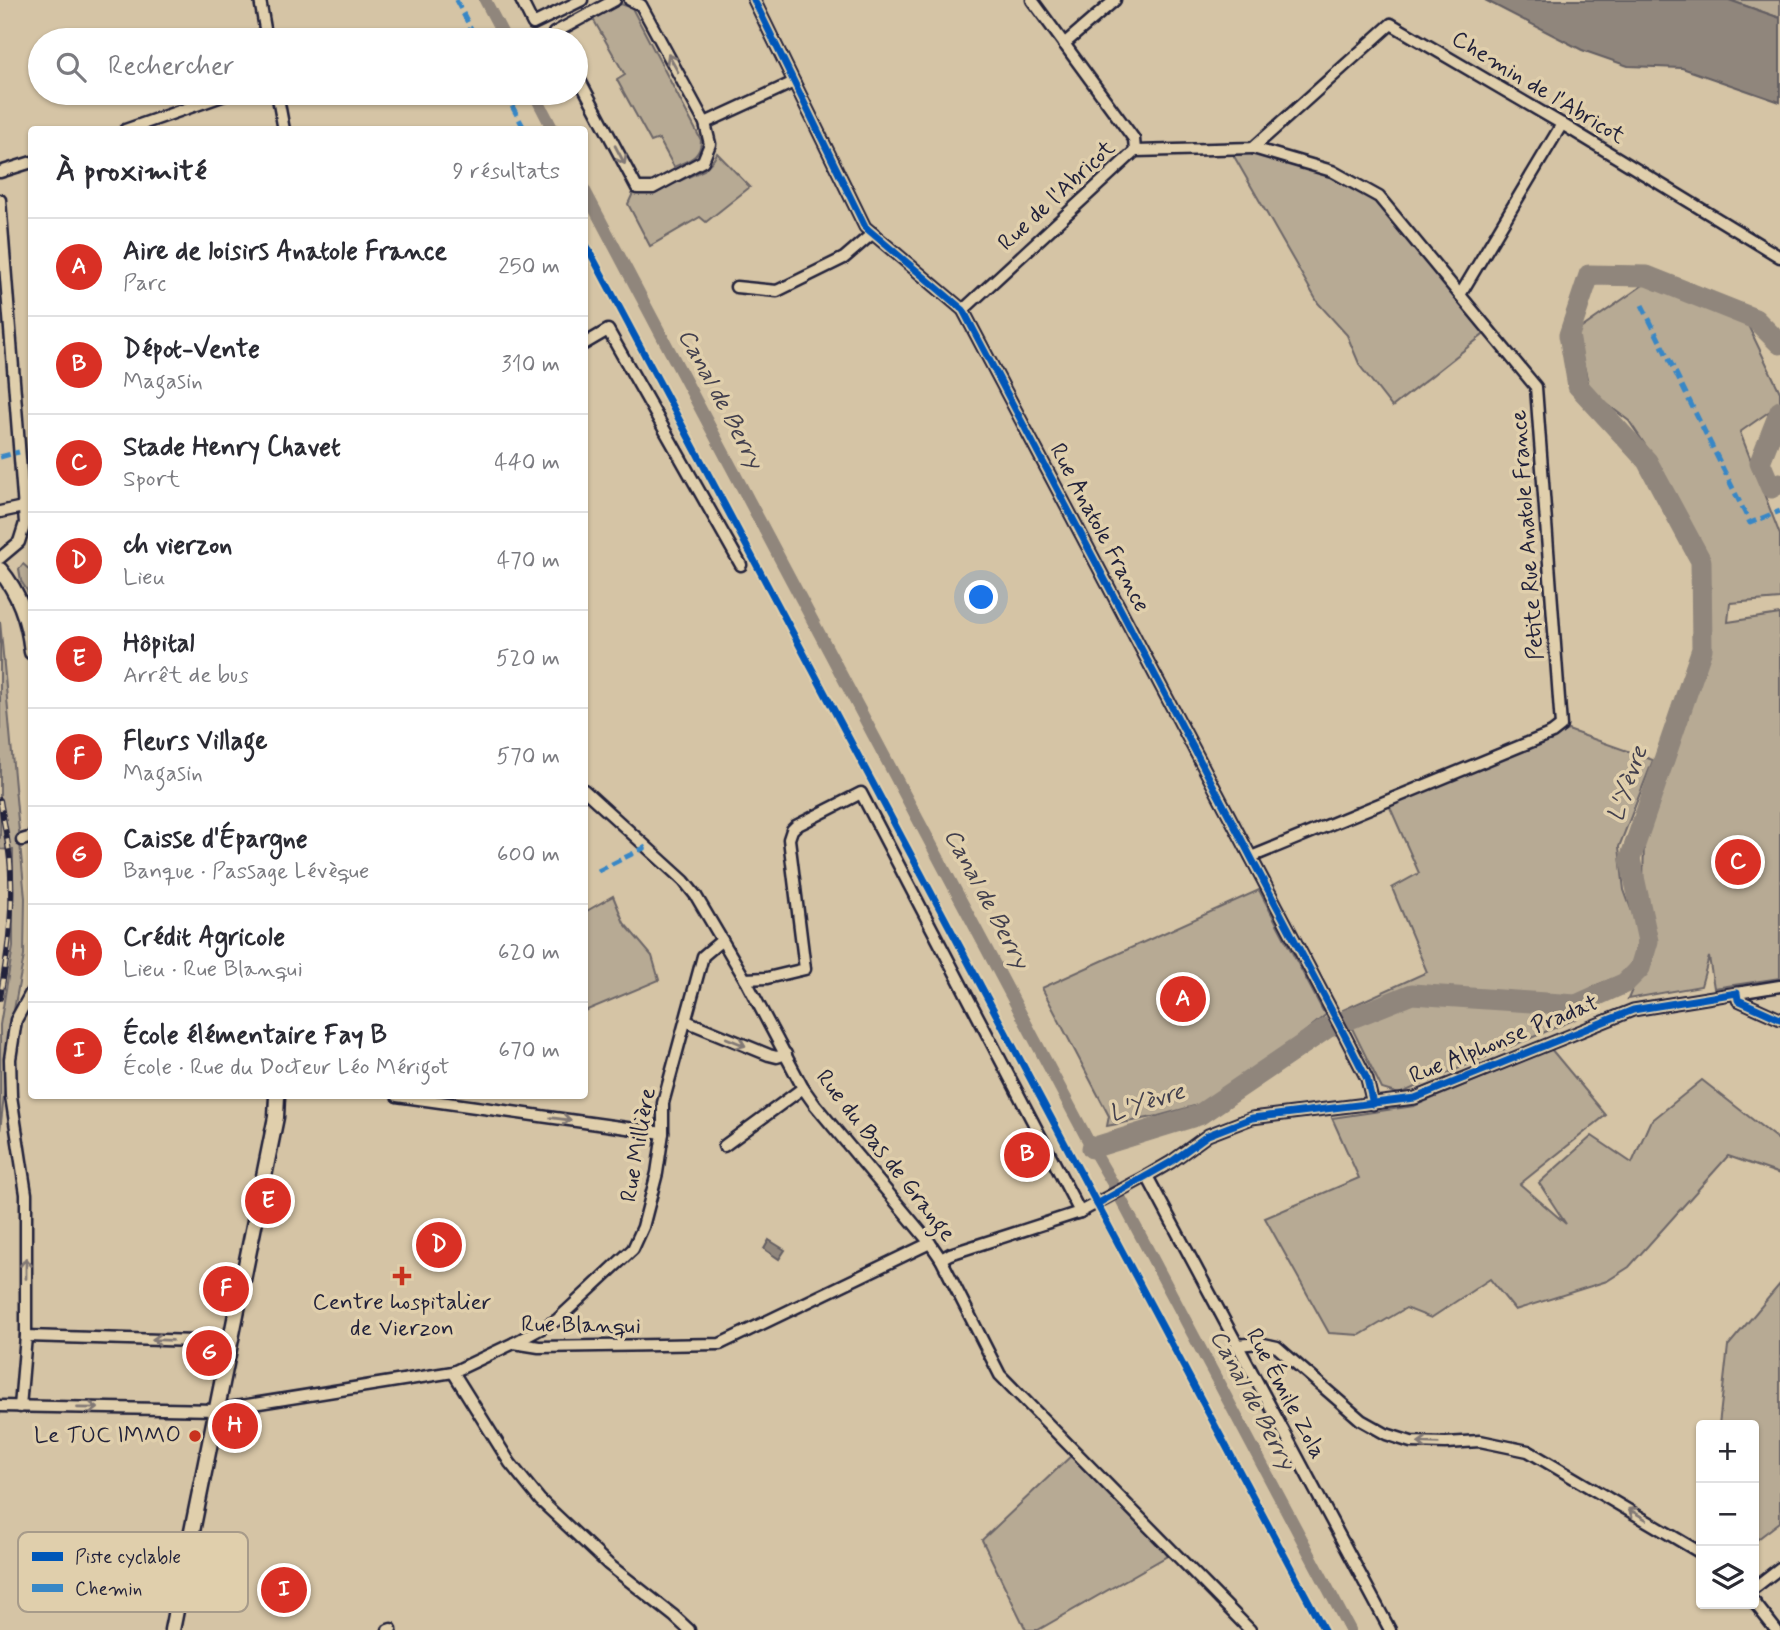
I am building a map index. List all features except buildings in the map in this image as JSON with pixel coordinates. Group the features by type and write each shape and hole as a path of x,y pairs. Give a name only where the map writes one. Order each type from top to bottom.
{"main road":[{"path":"0,570 20,600 28,626"},
{"path":"192,1532 276,1117 277,1099"},
{"path":"172,1630 176,1612"}],"street":[{"path":"260,0 266,28"},
{"path":"521,0 533,24 582,0"},
{"path":"563,28 615,0"},
{"path":"588,96 637,188 653,188 703,162 710,144 705,123 641,5 629,0"},
{"name":"Rue Anatole France","path":"754,0 865,227 963,310 1345,1035 1367,1079 1373,1104"},
{"name":"Rue de l'Abricot","path":"963,310 1135,151 1135,139 1032,0"},
{"path":"1064,44 1115,0"},
{"name":"Chemin de l'Abricot","path":"1253,148 1391,24 1780,257"},
{"path":"705,123 794,82"},
{"path":"136,126 197,105"},
{"path":"279,105 283,126"},
{"path":"1460,295 1562,124"},
{"path":"1135,151 1253,148"},
{"name":"Petite Rue Anatole France","path":"1251,857 1552,733 1561,726 1536,387 1379,197 1332,171 1253,148"},
{"path":"0,172 28,163"},
{"path":"0,200 25,523 19,542 0,558"},
{"path":"736,287 777,291 844,258 873,233"},
{"path":"588,342 608,330 741,565"},
{"path":"0,512 23,507"},
{"path":"745,979 767,978 805,969 789,839 796,826 860,793 1080,1212"},
{"name":"Rue du Bas de Grange","path":"588,794 684,881 696,896 745,979 803,1088 942,1259 1000,1375 1251,1630"},
{"name":"Rue Millière","path":"514,1343 557,1320 633,1249 643,1227 657,1173 663,1133 663,1103 703,956 722,940"},
{"name":"Rue Alphonse Pradat","path":"942,1259 950,1254 1080,1212 1147,1176 1208,1135 1252,1118 1415,1098 1633,1010 1780,986"},
{"path":"1737,993 1738,1000 1780,1019"},
{"path":"20,1407 26,1336 26,1194 11,1096 10,1059 16,1020 28,998"},
{"path":"686,1021 769,1055 777,1057 786,1054"},
{"path":"724,1146 803,1088"},
{"path":"419,1099 663,1133"},
{"name":"Rue Émile Zola","path":"1147,1176 1390,1630"},
{"name":"Rue Blanqui","path":"1,1409 216,1410 453,1372 514,1343 539,1347 720,1344 930,1243"},
{"path":"26,1336 230,1342"},
{"path":"1237,1345 1259,1343 1277,1347 1362,1420 1386,1434 1411,1443 1480,1441 1528,1451 1696,1550"},
{"path":"453,1372 510,1463 540,1500 608,1564 689,1630"},
{"path":"1759,1584 1780,1569"},
{"path":"1759,1608 1776,1630"}],"shaded area":[{"path":"1485,0 1729,0 1780,18 1780,102 1682,68 1628,66 1582,50"},
{"path":"1729,0 1780,0 1780,18"},
{"path":"621,4 632,8 701,140 696,155 674,167 659,139 651,142 617,80 625,75 593,19"},
{"path":"1248,149 1331,173 1377,200 1488,331 1392,407 1360,366 1347,335 1318,303 1231,151"},
{"path":"717,153 750,187 706,222 700,217 650,246 628,204 633,193 653,193 704,170"},
{"path":"1646,283 1745,319 1780,392 1780,404 1740,432 1780,535 1780,599 1730,603 1728,622 1780,614 1780,978 1714,988 1709,957 1701,986 1628,999 1652,944 1643,886 1644,840 1709,646 1710,579 1701,543 1654,458 1629,421 1590,391 1576,332"},
{"path":"23,564 28,568 28,592 21,581 19,569"},
{"path":"0,621 25,898 24,956 14,1010 0,1131 0,1025 13,947 13,850 0,849"},
{"path":"1568,730 1653,760 1619,847 1624,890 1642,939 1638,954 1622,975 1594,986 1578,1018 1399,1094 1382,1089 1343,1010 1427,972 1392,888 1419,873 1389,805"},
{"path":"1259,890 1323,1011 1328,1013 1223,1098 1158,1116 1107,1126 1109,1116 1042,988"},
{"path":"613,896 624,923 652,956 659,980 588,1010 588,910"},
{"path":"1551,1049 1606,1115 1520,1184 1566,1224 1539,1183 1592,1136 1632,1163 1650,1122 1702,1080 1780,1141 1780,1174 1728,1156 1629,1267 1607,1281 1515,1310 1490,1279 1431,1318 1406,1308 1360,1335 1329,1333 1265,1218 1359,1178 1332,1118 1414,1106"},
{"path":"769,1240 785,1250 779,1259 764,1249"},
{"path":"1780,1284 1780,1522 1759,1538 1759,1420 1720,1420 1728,1346"},
{"path":"1071,1456 1169,1555 1038,1630 1026,1630 982,1540"}],"waterway":[{"name":"Canal de Berry","path":"485,0 500,28"},
{"name":"Canal de Berry","path":"540,105 551,126"},
{"name":"Canal de Berry","path":"588,197 1350,1630"},
{"name":"L'Yèvre","path":"1092,1148 1199,1115 1327,1028 1412,994 1576,1005 1625,983 1640,968 1648,941 1630,859 1702,649 1701,561 1647,461 1578,386 1569,335 1589,275 1647,276 1755,319 1780,344"},
{"name":"L'Yèvre","path":"1780,411 1760,462 1771,488 1780,483"}],"tunnel":[{"path":"0,844 22,840"}],"railway":[{"path":"0,800 10,858 11,892 9,938 0,998"}],"marked path":[{"path":"456,0 471,28"},
{"path":"511,105 523,126"},
{"path":"1642,305 1750,523 1780,511"},
{"path":"0,457 19,452"},
{"path":"598,871 646,847"}],"cycle path":[{"path":"754,0 865,227 963,310 1345,1036 1367,1079 1373,1104"},
{"path":"588,249 1324,1630"},
{"path":"1097,1204 1171,1162 1208,1135 1252,1118 1415,1098 1633,1010 1737,993 1738,1000 1780,1019"}],"place":[{"name":"Stade Henry Chavet","path":"1738,862"},
{"name":"Aire de loisirs Anatole France","path":"1183,999"},
{"name":"Dépot-Vente","path":"1027,1155"},
{"name":"Hôpital","path":"268,1201"},
{"name":"ch vierzon","path":"439,1245"},
{"name":"Centre hospitalier de Vierzon","path":"402,1276"},
{"name":"Fleurs Village","path":"226,1289"},
{"name":"Caisse d'Épargne","path":"209,1353"},
{"name":"Crédit Agricole","path":"235,1426"},
{"name":"Le TUC IMMO","path":"195,1436"},
{"name":"École élémentaire Fay B","path":"284,1590"}]}
